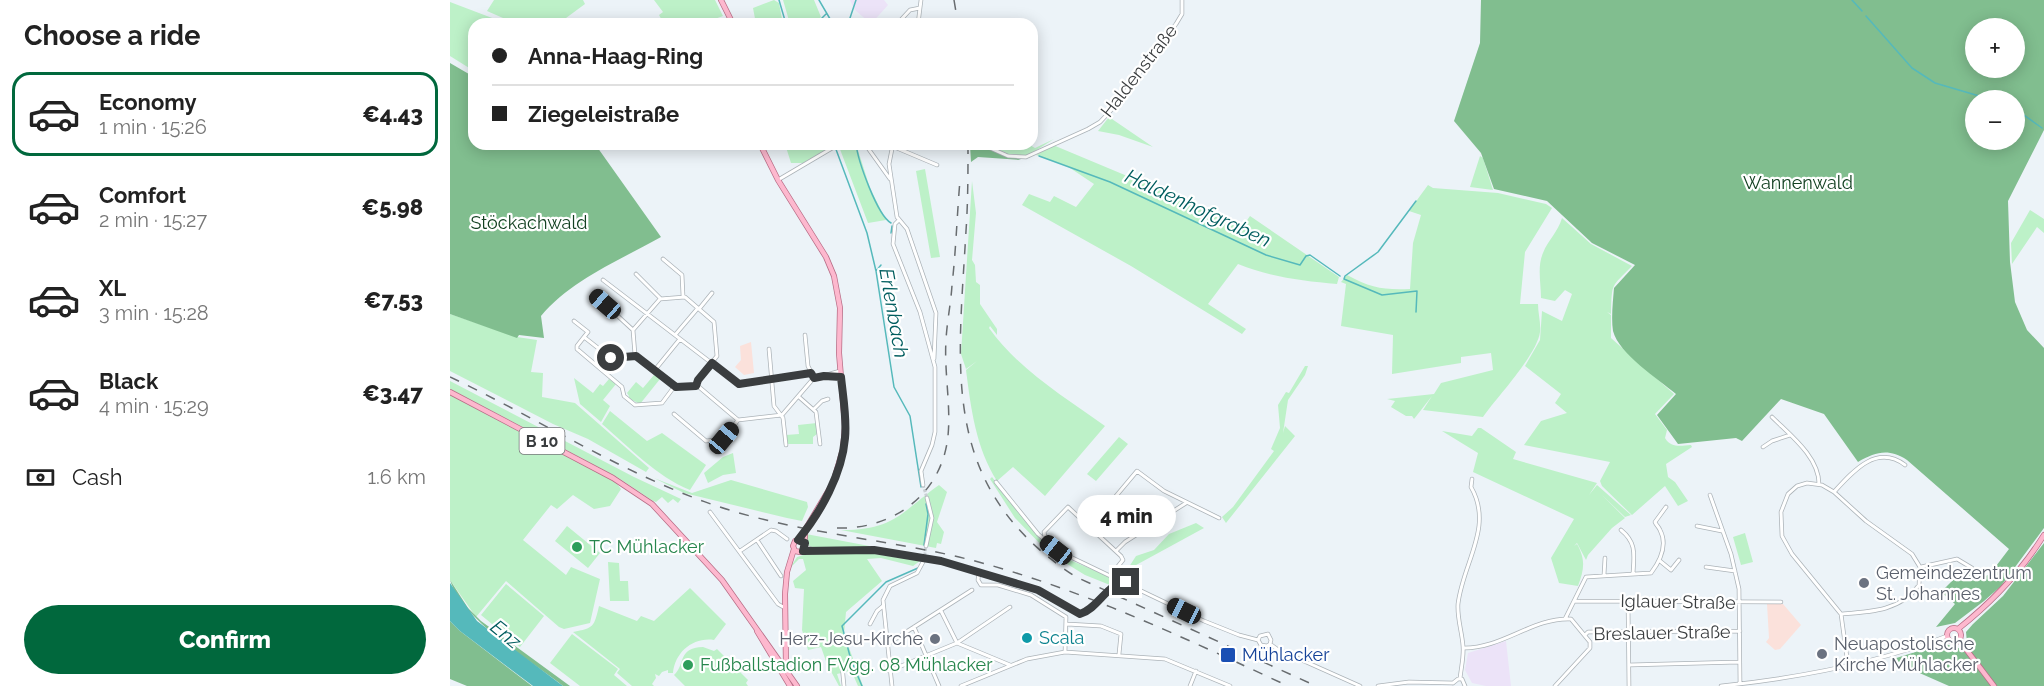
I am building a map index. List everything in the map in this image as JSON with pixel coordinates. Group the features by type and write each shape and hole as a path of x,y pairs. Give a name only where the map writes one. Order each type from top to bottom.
{"main road":[{"path":"721,0 730,18"},
{"path":"763,150 778,180 819,243 834,276 840,308 845,436 840,466 805,531 800,547 788,566 785,608 788,650 786,666 790,675"},
{"name":"B 10","path":"450,392 618,481 648,500 718,574 776,659 790,686"},
{"path":"1959,640 1950,642 1947,636 1950,629 1958,630 1998,594 2024,565 2044,535"},
{"path":"1958,630 1961,633 1959,640"},
{"path":"1959,640 1994,686"},
{"path":"776,659 788,650"},
{"name":"B 10","path":"776,659 797,686"}],"street":[{"path":"919,18 921,0"},
{"name":"Haldenstraße","path":"994,150 1008,156 1026,157 1100,122 1115,106 1176,24 1182,14 1182,0"},
{"path":"903,18 910,10 920,8"},
{"path":"778,180 829,150"},
{"path":"869,150 891,179"},
{"path":"891,150 889,159 891,179 899,220 907,229 936,314 935,432 921,471 923,485"},
{"path":"903,150 937,165"},
{"path":"899,220 895,224 893,244 920,312 934,358"},
{"path":"663,259 682,275 683,297"},
{"path":"636,274 660,299"},
{"path":"603,280 739,384 811,373"},
{"path":"675,335 712,293"},
{"path":"596,296 633,330 636,356 674,387 696,386 738,420 782,415 814,378 841,374"},
{"path":"633,330 660,299 683,297 699,308 715,324 718,352 696,386"},
{"path":"574,321 588,332 577,349 622,387 624,396 634,404 662,403 674,387"},
{"path":"805,335 811,373 814,378"},
{"path":"584,337 612,359 636,356"},
{"path":"654,371 680,339"},
{"path":"769,349 774,406 782,415 786,445"},
{"path":"799,396 814,409 817,415 820,444"},
{"path":"814,409 822,401 828,399"},
{"path":"674,414 706,441 724,439 738,420"},
{"path":"1772,417 1815,466 1819,484"},
{"path":"1763,447 1772,441 1790,435"},
{"path":"1834,492 1866,463 1878,456 1891,457 1905,465"},
{"path":"1090,527 1137,471 1164,491 1219,518"},
{"path":"1378,686 1409,682 1453,684 1460,679 1463,648 1458,604 1462,583 1480,530 1481,515 1478,500 1471,487 1472,479"},
{"path":"996,482 1046,542 1056,550 1111,575 1119,582 1129,584 1228,631 1258,640 1263,646 1270,644"},
{"path":"1841,614 1879,610 1906,599 1919,585 1920,567 1908,550 1866,521 1834,492 1819,484 1802,484 1788,494 1781,512 1781,530 1792,554 1841,614 1848,665"},
{"path":"1710,495 1739,589 1740,684"},
{"path":"926,546 932,518 927,498"},
{"path":"1114,499 1148,527"},
{"path":"1116,551 1125,542 1186,503"},
{"path":"1046,542 1044,532 1068,507 1123,560 1111,575"},
{"path":"1565,619 1586,577 1648,574 1660,561 1662,538 1655,522 1666,507"},
{"path":"710,512 778,604 785,608"},
{"path":"1697,526 1722,531"},
{"path":"740,551 771,530 787,539"},
{"path":"1621,530 1630,537 1634,546 1633,574"},
{"path":"757,539 781,576"},
{"path":"800,547 819,551 891,552 928,558 1038,590 1080,614 1091,609 1119,582"},
{"path":"1604,575 1605,558"},
{"path":"1920,567 1957,559 1972,568"},
{"path":"1660,561 1671,570 1679,560"},
{"path":"892,686 889,671 889,643 883,606 885,593 890,586 917,573 923,562"},
{"path":"1706,567 1735,571"},
{"path":"979,571 978,580 981,585 998,585 1034,596 1065,616 1067,624 1065,652"},
{"path":"889,643 972,590"},
{"name":"Iglauer Straße","path":"1574,600 1781,602"},
{"path":"1628,602 1629,686"},
{"path":"870,624 877,611 883,606"},
{"path":"889,671 957,643 1010,607"},
{"path":"1555,686 1588,651 1590,642 1571,619 1570,607"},
{"path":"940,611 957,643 1010,665"},
{"path":"1463,648 1486,646 1526,629 1571,619"},
{"path":"1067,624 1101,626 1121,634 1119,655"},
{"path":"914,627 939,686"},
{"name":"Breslauer Straße","path":"1585,635 1588,632 1740,631"},
{"path":"1258,640 1262,634 1268,634 1270,644"},
{"path":"1721,686 1848,665 1907,651 1947,636"},
{"path":"1270,644 1360,686"},
{"path":"961,686 1010,665 1046,654 1065,652 1165,659 1230,686"},
{"path":"1629,664 1739,662"},
{"path":"842,665 844,686"},
{"path":"1190,686 1196,671"},
{"path":"1460,679 1466,686"}],"shaded area":[{"path":"850,0 884,0 888,5 876,18 864,18 854,9"},
{"path":"751,342 754,373 744,375 735,367 741,360 740,346"},
{"path":"1767,604 1783,604 1801,625 1780,649 1775,650 1766,642 1769,638"},
{"path":"1506,641 1511,686 1486,686 1472,683 1465,670 1468,653"}],"green space":[{"path":"494,0 583,0 585,4 566,18 503,18 487,11"},
{"path":"654,0 715,0 723,16 718,18 661,18 659,15 663,12"},
{"path":"774,0 779,3 782,18 755,18 753,8"},
{"path":"783,0 814,0 821,17 820,18 788,18"},
{"name":"Wannenwald","path":"1481,0 2044,0 2044,130 2008,201 2010,262 2015,302 2027,330 2044,348 2044,528 2001,586 1955,623 1936,627 1955,604 1941,592 1965,568 1979,579 1990,574 2009,549 1907,460 1894,454 1882,453 1858,462 1824,414 1781,399 1742,441 1736,438 1678,444 1657,415 1676,394 1631,357 1617,340 1613,331 1614,288 1635,265 1592,243 1547,201 1494,189 1481,153 1454,121 1480,43"},
{"path":"450,2 492,18 468,18 468,67 450,56"},
{"name":"Stöckachwald","path":"450,63 468,74 468,150 599,150 661,237 581,281 553,303 541,316 544,338 519,335 517,338 450,314"},
{"path":"1109,117 1153,147 1119,135 1098,131"},
{"path":"1053,145 1163,191 1241,229 1250,216 1339,277 1337,284 1286,278 1238,264 1208,304 1246,329 1242,334 1131,266 1022,205 1029,194 1050,202 1054,196 1076,207 1094,184 1067,166 1036,155"},
{"path":"787,150 826,150 803,163 791,163"},
{"path":"840,150 858,150 870,188 886,220 868,223"},
{"path":"970,150 995,150 1021,160 978,157 971,162"},
{"path":"1000,150 1037,150 1027,156 1008,154"},
{"path":"1480,156 1483,158 1493,190 1470,187"},
{"path":"925,169 940,257 931,258 916,171"},
{"path":"972,181 976,213 972,260 975,265 976,282 980,285 980,304 997,329 997,335 990,326 989,328 1014,357 1028,369 1105,426 1045,496 1013,467 997,481 979,442 966,370 977,361 966,369 961,354"},
{"path":"1428,185 1433,188 1498,193 1546,204 1552,208 1525,252 1520,304 1538,304 1540,332 1524,364 1483,417 1423,410 1432,396 1414,419 1391,407 1395,401 1387,399 1434,394 1441,383 1493,370 1491,353 1461,357 1461,363 1392,374 1393,335 1341,326 1346,284 1341,282 1347,275 1377,287 1410,289 1413,243 1421,215 1409,211"},
{"path":"2030,210 2044,219 2044,233 2037,227 2012,264 2011,243"},
{"path":"1562,218 1591,244 1632,266 1614,286 1611,314 1607,312 1611,315 1611,338 1674,394 1655,414 1667,430 1665,438 1667,441 1676,446 1691,445 1692,447 1666,464 1668,477 1675,482 1688,501 1678,506 1665,486 1632,515 1602,486 1600,481 1610,462 1524,445 1541,421 1567,413 1555,403 1561,394 1525,366 1540,340 1542,311 1562,321 1572,294 1565,290 1555,301 1541,298 1541,258"},
{"path":"450,314 517,337 537,340 531,372 543,373 542,397 575,403 649,468 646,472 588,439 553,424 450,371"},
{"path":"1305,366 1308,366 1305,375 1288,400 1283,433 1285,426 1295,436 1226,523 1222,517 1233,507 1274,451 1271,449 1280,428 1278,405 1286,392 1289,393"},
{"path":"654,375 660,379 640,404 628,398 627,393 636,382 643,388"},
{"path":"574,378 593,393 600,384 603,386 609,379 616,384 603,400 610,406 601,422 580,404"},
{"path":"450,381 681,499 678,503 673,499 668,503 662,497 656,502 653,501 617,477 450,389"},
{"path":"450,394 615,481 621,489 610,506 594,509 573,495 557,509 551,505 523,540 566,575 571,567 600,579 590,623 564,629 559,627 506,581 476,617 450,580"},
{"path":"610,411 647,441 662,433 706,465 690,490 655,469 602,424"},
{"path":"817,423 817,434 813,437 813,444 787,444 786,435 799,434 798,425"},
{"path":"1478,428 1516,452 1513,459 1597,483 1589,495 1597,485 1631,515 1625,517 1602,495 1625,518 1612,528 1586,560 1577,543 1574,546 1577,544 1583,560 1583,570 1578,586 1559,583 1551,558 1574,519 1473,472 1478,453 1442,431 1472,436"},
{"path":"1119,437 1128,444 1096,481 1087,474"},
{"path":"733,453 736,473 723,475 708,483 704,473 723,457"},
{"path":"992,477 1039,538 1051,549 1050,554 1015,518 990,479"},
{"path":"654,478 692,493 731,480 807,502 808,507 802,521 684,493"},
{"path":"939,485 947,492 937,522 944,532 941,544 937,543 936,548 841,530 874,527 896,518"},
{"path":"1196,523 1204,528 1127,570 1136,556 1154,550 1169,534"},
{"name":"TC Mühlacker","path":"567,526 600,553 588,568 555,541"},
{"path":"1745,533 1753,562 1741,565 1733,537"},
{"path":"806,534 885,549 817,549 809,546"},
{"path":"2044,543 2044,686 1949,686 1890,660 1944,643 1957,649 1967,643 1966,632 2003,596"},
{"path":"807,554 875,554 920,561 913,566 881,558 867,559 882,581 846,612 844,634 863,686 858,686 854,677 850,676 850,671 837,674 841,686 839,686 821,647 808,650 802,630 804,589 795,588 793,581 806,570 803,559 799,559 790,568 797,557"},
{"path":"1056,554 1112,578 1113,581 1110,585 1085,575 1054,556"},
{"name":"TC Mühlacker","path":"608,562 619,563 620,581 628,581 629,601 610,601"},
{"path":"450,580 468,608 481,621 570,686 563,686 482,624 468,610 457,595"},
{"path":"506,584 544,616 520,647 481,615"},
{"path":"690,588 726,624 714,640 699,641 686,648 677,659 673,673 668,673 668,670 659,676 655,674 656,678 652,684 654,686 632,686 617,673 620,669 573,632 592,625 599,606 637,621 641,616 654,621"},
{"path":"450,621 532,686 467,686 450,679"},
{"path":"572,634 618,669 614,675 627,686 580,686 550,663"},
{"path":"703,647 714,651 717,649 748,680 746,683 748,686 685,686 674,675 689,650"}],"water":[{"path":"450,583 477,621 563,686 533,686 460,631 450,621"}],"waterway":[{"name":"Erlenbach","path":"779,0 784,18"},
{"path":"819,0 830,18"},
{"path":"850,18 856,0"},
{"path":"1852,0 1862,11"},
{"path":"822,18 826,14"},
{"path":"1866,16 1912,68 1935,83 1965,92"},
{"path":"2025,116 2042,128"},
{"name":"Erlenbach","path":"836,150 867,233 876,271 894,387 910,416 921,487"},
{"path":"857,150 874,199 891,223"},
{"name":"Haldenhofgraben","path":"1039,156 1110,182 1266,255 1300,265 1306,256 1310,255 1340,276"},
{"path":"1416,201 1378,252 1344,279 1382,295 1417,291 1416,312"},
{"path":"891,233 892,226"},
{"name":"Erlenbach","path":"876,271 881,265"},
{"name":"Erlenbach","path":"924,545 928,514 926,504"},
{"name":"Erlenbach","path":"862,686 851,660 842,626 886,582 918,568"}],"tunnel":[{"path":"923,485 927,498"},
{"path":"924,560 926,546"}],"railway":[{"path":"954,0 957,18"},
{"path":"968,150 961,379 967,424 979,466 1000,505 1032,542 1076,577 1316,686"},
{"path":"837,528 877,523 895,515 925,491 944,457 949,424 946,340 960,180"},
{"path":"450,377 611,461 711,504 772,521 959,557 1044,582 1127,614 1288,686"}],"place":[{"name":"TC Mühlacker","path":"577,547"},
{"name":"Gemeindezentrum St. Johannes","path":"1864,583"},
{"name":"Scala","path":"1027,638"},
{"name":"Herz-Jesu-Kirche","path":"935,639"},
{"name":"Neuapostolische Kirche Mühlacker","path":"1822,654"},
{"name":"Mühlacker","path":"1228,655"},
{"name":"Fußballstadion FVgg. 08 Mühlacker","path":"688,665"}],"route":[{"path":"611,358 636,356 671,386 676,387 696,386 712,363 739,384 811,373 814,378 841,377 845,436 840,466 823,500 798,540 805,543 806,547 803,551 874,550 941,561 1038,590 1080,614 1091,609 1119,582 1126,582"}],"water label":[{"name":"Enz","path":"506,634"}]}
